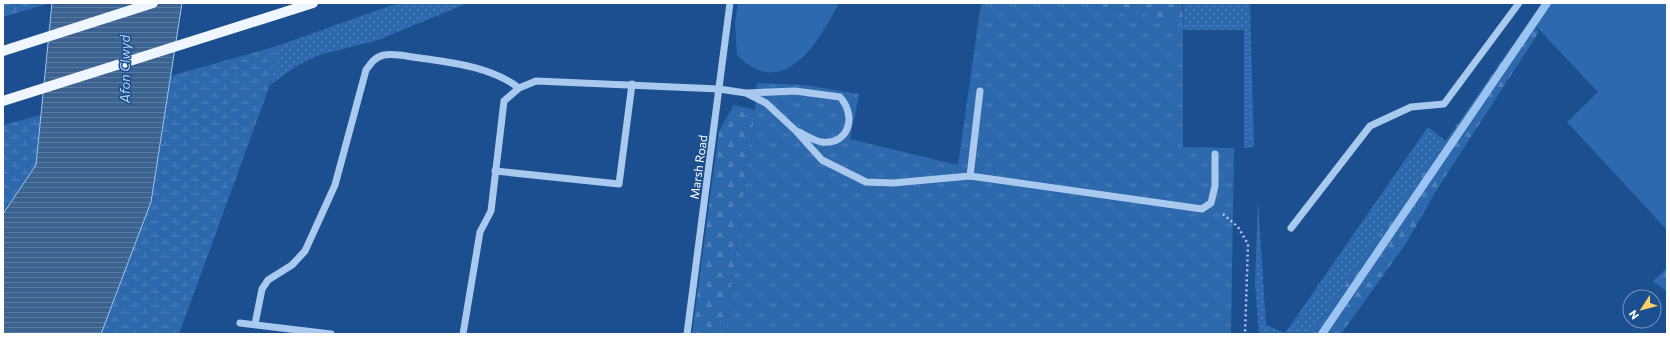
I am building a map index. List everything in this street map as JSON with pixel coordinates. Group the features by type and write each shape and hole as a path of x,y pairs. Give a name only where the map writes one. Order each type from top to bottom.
{"main road":[{"path":"3,51 153,3"},
{"path":"3,101 313,3"}],"street":[{"name":"Marsh Road","path":"687,334 730,3"},
{"path":"1291,228 1370,126 1411,107 1444,104 1519,3"},
{"path":"255,324 262,289 268,280 292,265 305,251 336,185 366,70 374,59 383,55 394,55 455,63 493,73 507,79 519,88"},
{"path":"463,334 480,232 491,211 504,101 519,88 536,81 632,84 719,89 746,93 795,91 840,97 847,104 851,120 847,130 836,140 821,142 795,130"},
{"path":"496,171 619,184 632,84"},
{"path":"970,176 980,91"},
{"path":"746,93 766,103 795,130 822,160 866,182 893,183 970,176 1202,209 1211,202 1215,186 1215,154"},
{"path":"240,323 331,334"}],"path":[{"path":"1211,202 1238,227 1248,244 1245,334"}],"green space":[{"path":"3,3 50,3 3,17"},
{"path":"398,3 468,3 378,40 319,55 295,67 270,85 277,46"},
{"path":"738,3 839,3 821,34 810,49 798,61 785,70 770,72 754,68 737,55 735,23"},
{"path":"981,3 1082,3 1183,21 1183,147 1234,148 1231,334 725,334 755,110 757,83 804,85 859,94 850,139 958,165"},
{"path":"1082,3 1182,3 1184,30 1154,16"},
{"path":"1183,3 1250,3 1254,147 1244,148 1244,30 1184,30"},
{"path":"1542,3 1667,3 1667,230 1567,122 1598,92 1530,20"},
{"path":"1530,20 1539,32 1436,191 1407,242 1341,334 1311,334"},
{"path":"277,46 270,85 179,334 101,334 151,202 170,76"},
{"path":"734,105 755,110 725,334 692,334 719,131"},
{"path":"41,115 36,165 3,214 3,125"},
{"path":"1428,127 1446,141 1311,334 1259,334 1255,284 1258,200 1266,325 1285,333"},
{"path":"1667,268 1667,292 1653,281"}],"water":[{"name":"Afon Clwyd","path":"52,3 182,3 151,202 101,334 3,334 3,214 36,165"}],"waterway":[{"path":"1322,334 1547,3"}]}
